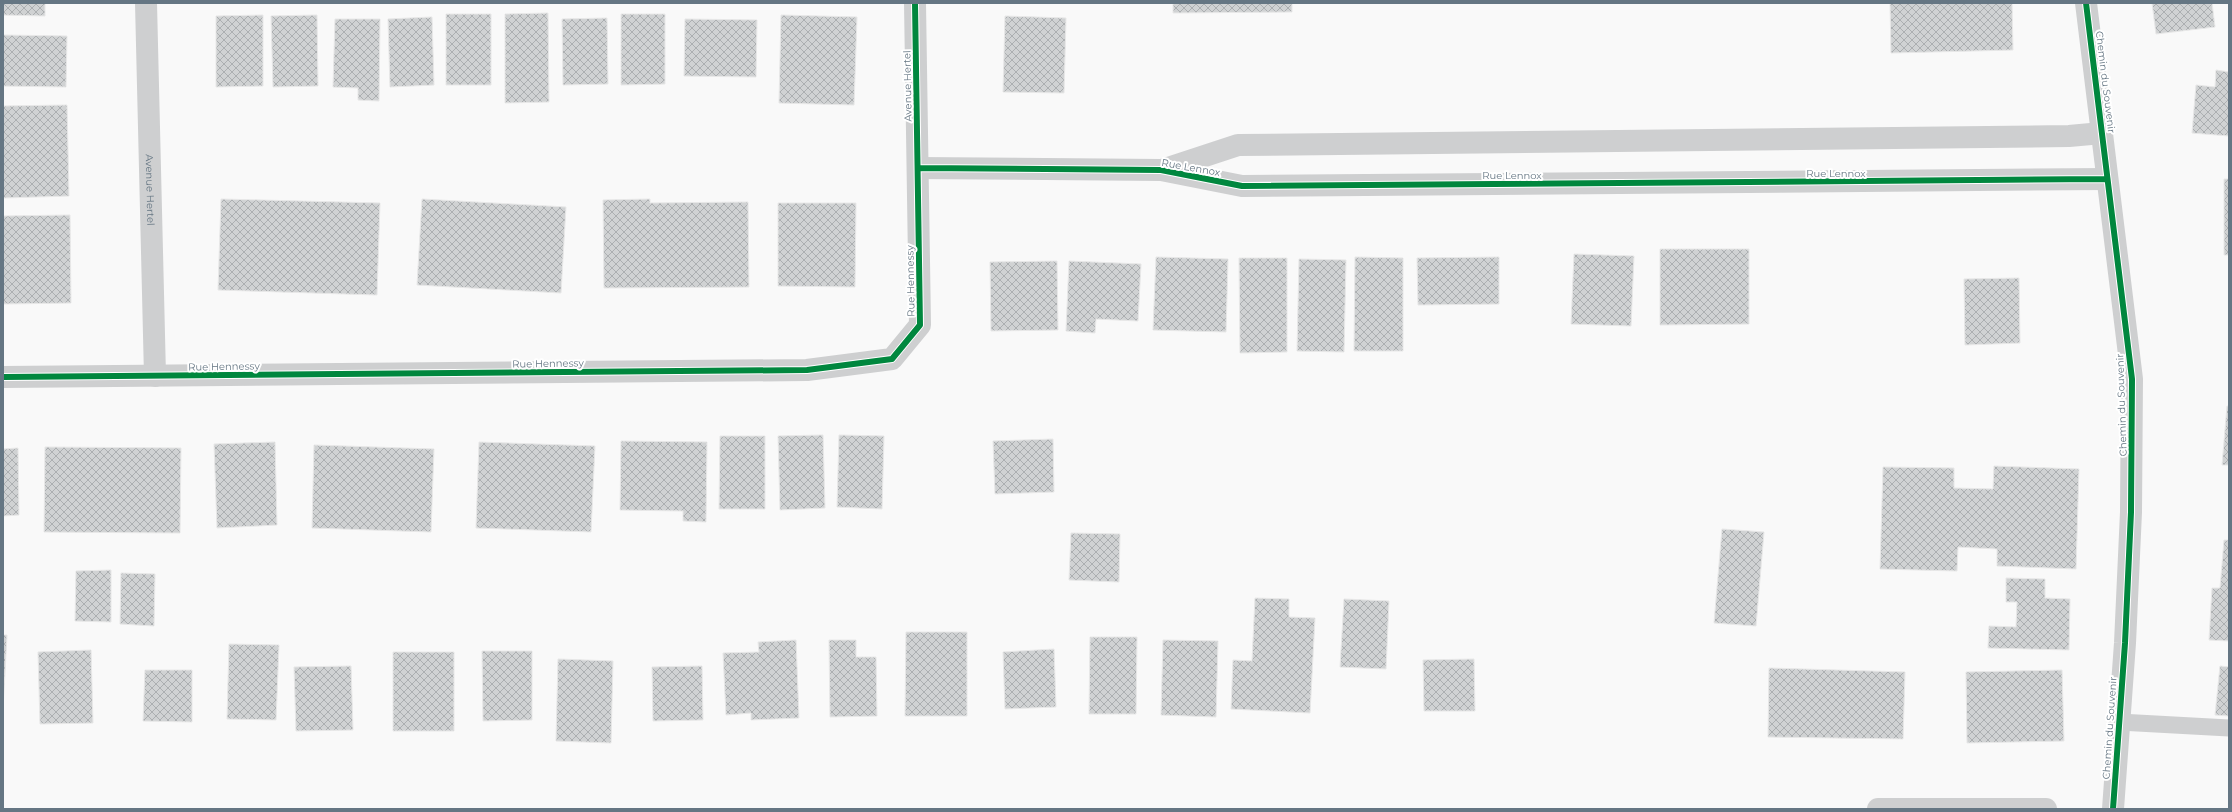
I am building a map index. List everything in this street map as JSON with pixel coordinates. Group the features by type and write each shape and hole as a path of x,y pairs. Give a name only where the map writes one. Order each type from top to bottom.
{"street":[{"name":"Avenue Hertel","path":"146,3 155,376"},
{"name":"Avenue Hertel","path":"915,3 918,168"},
{"name":"Chemin du Souvenir","path":"2086,3 2132,379 2132,512 2113,809"},
{"name":"Rue Lennox","path":"1161,170 1238,145 2069,136 2102,133"},
{"name":"Rue Hennessy","path":"3,377 807,370 892,359 920,325 918,168"},
{"name":"Rue Lennox","path":"918,168 1161,170 1242,186 2107,179"},
{"path":"1878,809 2046,809"}],"lane":[{"path":"2119,722 2229,728"}],"building":[{"path":"3,3 45,3 45,16 3,15"},
{"path":"1173,3 1292,3 1292,12 1173,13"},
{"path":"1890,3 2012,3 2013,50 1891,53"},
{"path":"2152,3 2212,3 2215,27 2156,34"},
{"path":"548,13 549,102 505,103 505,14"},
{"path":"446,14 491,14 491,85 446,85"},
{"path":"621,14 665,14 665,84 621,85"},
{"path":"263,15 263,86 216,87 216,16"},
{"path":"317,15 318,86 273,87 271,16"},
{"path":"781,15 857,17 854,105 779,103"},
{"path":"1005,16 1066,18 1064,93 1003,92"},
{"path":"432,17 434,85 390,87 388,19"},
{"path":"607,18 608,84 563,85 562,19"},
{"path":"335,19 380,19 379,101 358,100 358,88 333,87"},
{"path":"685,19 757,20 756,77 684,76"},
{"path":"3,35 67,36 66,87 3,86"},
{"path":"2216,70 2229,72 2229,136 2192,133 2196,85 2215,87"},
{"path":"67,105 69,196 3,198 3,106"},
{"path":"2224,179 2229,179 2229,255 2224,255"},
{"path":"221,199 380,203 377,295 218,290"},
{"path":"422,199 566,207 561,293 417,285"},
{"path":"650,199 650,203 748,202 749,287 604,288 603,200"},
{"path":"778,203 856,203 855,287 778,286"},
{"path":"70,215 71,303 3,304 3,216"},
{"path":"1660,249 1749,249 1749,324 1660,325"},
{"path":"1574,254 1634,256 1631,326 1571,324"},
{"path":"1156,257 1228,259 1226,332 1153,330"},
{"path":"1355,257 1403,258 1403,351 1354,351"},
{"path":"1499,257 1499,304 1418,305 1417,258"},
{"path":"1239,258 1287,258 1287,352 1240,353"},
{"path":"1299,259 1346,260 1344,352 1297,351"},
{"path":"1057,261 1058,330 991,331 990,262"},
{"path":"1069,261 1141,264 1138,321 1096,319 1095,333 1066,331"},
{"path":"2019,278 2020,343 1965,345 1964,279"},
{"path":"2227,406 2229,406 2229,465 2222,465"},
{"path":"823,435 825,508 780,510 778,436"},
{"path":"839,435 884,436 882,509 837,507"},
{"path":"720,436 765,436 765,509 719,509"},
{"path":"1053,439 1054,492 995,494 993,441"},
{"path":"621,441 707,442 706,522 683,521 683,511 620,510"},
{"path":"275,442 277,525 217,528 214,444"},
{"path":"479,442 595,446 591,532 476,528"},
{"path":"314,445 434,449 431,532 312,528"},
{"path":"45,447 181,448 180,533 44,532"},
{"path":"18,448 19,515 3,516 3,449"},
{"path":"1994,466 2079,469 2076,569 1997,566 1997,549 1958,547 1957,571 1880,569 1883,467 1954,468 1954,488 1993,489"},
{"path":"1722,529 1764,532 1756,626 1714,623"},
{"path":"1071,533 1120,534 1119,582 1069,580"},
{"path":"2224,540 2229,540 2229,641 2209,640 2212,588 2220,588"},
{"path":"111,570 111,622 75,621 76,571"},
{"path":"121,573 155,574 154,626 120,624"},
{"path":"2006,578 2045,579 2045,598 2070,599 2069,650 1988,648 1989,626 2016,627 2017,602 2006,602"},
{"path":"1255,598 1289,599 1289,617 1315,618 1310,713 1231,709 1233,660 1252,661"},
{"path":"1344,599 1389,601 1386,669 1340,667"},
{"path":"906,632 967,632 967,716 905,716"},
{"path":"3,635 7,635 3,709"},
{"path":"1090,637 1137,637 1136,714 1089,714"},
{"path":"796,640 799,718 751,720 751,713 726,715 723,653 759,652 758,642"},
{"path":"829,640 856,640 856,657 876,657 877,716 830,717"},
{"path":"1163,640 1218,641 1216,717 1161,715"},
{"path":"229,644 279,645 276,720 227,719"},
{"path":"1054,649 1056,707 1005,709 1003,652"},
{"path":"91,650 93,723 40,724 38,652"},
{"path":"482,651 532,651 532,720 483,721"},
{"path":"393,652 454,652 454,731 393,731"},
{"path":"558,659 613,661 611,743 556,741"},
{"path":"1474,659 1475,711 1424,711 1423,660"},
{"path":"351,666 353,730 296,731 294,667"},
{"path":"702,666 703,720 653,721 652,667"},
{"path":"2220,666 2229,667 2229,716 2215,715"},
{"path":"1769,668 1905,672 1903,739 1768,737"},
{"path":"145,670 192,670 192,722 143,721"},
{"path":"2062,670 2064,741 1967,743 1966,672"}],"cycle path":[{"path":"3,377 807,370 892,359 920,325 915,3"},
{"path":"2086,3 2132,379 2131,512 2125,643 2113,809"},
{"path":"918,168 1161,170 1242,186 2107,179"}]}
